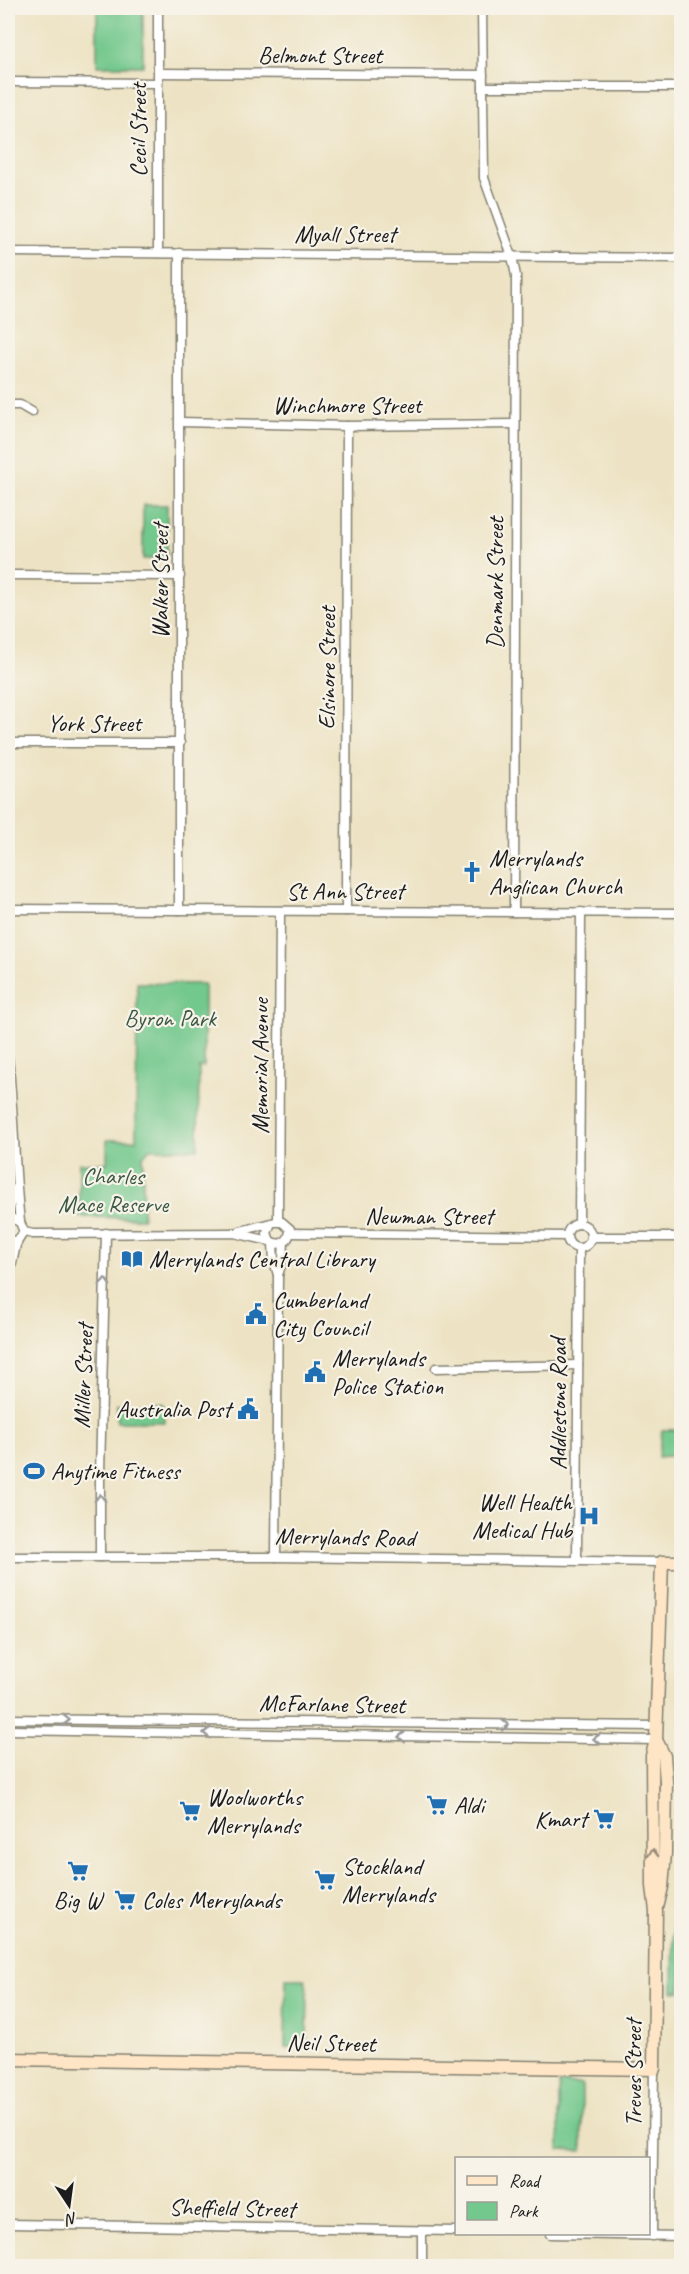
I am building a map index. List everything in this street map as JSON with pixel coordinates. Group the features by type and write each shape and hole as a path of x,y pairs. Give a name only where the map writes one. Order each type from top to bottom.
{"main road":[{"name":"Merrylands Road","path":"662,1562 681,1562"},
{"name":"Treves Street","path":"654,2069 656,1911 653,1886 652,1756 656,1740 662,1562"},
{"name":"Neil Street","path":"8,2059 654,2069"}],"street":[{"name":"Cecil Street","path":"158,8 158,253"},
{"name":"Denmark Street","path":"482,8 484,178 512,256 516,276 513,912"},
{"name":"Belmont Street","path":"8,82 157,78 483,75"},
{"path":"483,87 681,87"},
{"name":"Myall Street","path":"8,252 681,258"},
{"name":"Walker Street","path":"179,253 179,910"},
{"path":"8,405 20,405 32,412"},
{"name":"Winchmore Street","path":"180,422 347,426 515,424"},
{"name":"Elsinore Street","path":"346,911 347,426"},
{"path":"8,575 180,576"},
{"name":"York Street","path":"8,743 180,743"},
{"name":"St Ann Street","path":"8,909 681,913"},
{"name":"Memorial Avenue","path":"275,1222 280,911"},
{"path":"579,1224 581,912"},
{"path":"8,1058 21,1235 15,1245 8,1281"},
{"path":"15,1176 8,1219 20,1222"},
{"path":"234,1233 275,1222 285,1223 290,1233 284,1242 283,1259 278,1275"},
{"path":"275,1222 267,1233 272,1242 278,1275 276,1557"},
{"path":"579,1224 589,1229 591,1237 589,1244 579,1248 572,1246 567,1236 572,1226 579,1224"},
{"name":"Miller Street","path":"100,1557 99,1473 106,1233"},
{"path":"8,1240 14,1241 21,1235 33,1234 234,1233 272,1242 284,1242"},
{"name":"Newman Street","path":"290,1233 567,1236"},
{"path":"591,1237 681,1237"},
{"name":"Addlestone Road","path":"577,1561 579,1248"},
{"path":"436,1368 578,1365"},
{"name":"Merrylands Road","path":"8,1557 276,1557 662,1562"},
{"name":"McFarlane Street","path":"8,1719 656,1726"},
{"name":"McFarlane Street","path":"8,1730 656,1740"},
{"name":"Treves Street","path":"652,2236 654,2069"},
{"name":"Sheffield Street","path":"8,2224 455,2231"},
{"path":"422,2231 422,2266"},
{"path":"601,2235 681,2236"}],"green space":[{"path":"97,8 143,8 143,66 97,66"},
{"path":"143,505 167,505 167,555 162,559 143,559"},
{"name":"Byron Park","path":"137,983 204,984 204,1067 199,1067 198,1149 150,1149 143,1156 143,1218 79,1217 79,1163 107,1163 107,1140 136,1140"},
{"path":"162,1403 165,1422 117,1422 117,1404"},
{"path":"662,1430 681,1430 681,1455 658,1457"},
{"path":"681,1832 681,1991 673,1992 675,1833"},
{"path":"286,1979 305,1979 308,1994 307,2042 301,2048 285,2048"},
{"path":"559,2083 582,2084 582,2151 559,2150"}],"place":[{"name":"Merrylands Anglican Church","path":"472,872"},
{"name":"Merrylands Central Library","path":"132,1259"},
{"name":"Cumberland City Council","path":"256,1314"},
{"name":"Merrylands Police Station","path":"315,1372"},
{"name":"Australia Post","path":"248,1409"},
{"name":"Anytime Fitness","path":"34,1471"},
{"name":"Well Health Medical Hub","path":"589,1516"},
{"name":"Aldi","path":"437,1805"},
{"name":"Woolworths Merrylands","path":"190,1811"},
{"name":"Kmart","path":"604,1819"},
{"name":"Big W","path":"78,1871"},
{"name":"Stockland Merrylands","path":"325,1880"},
{"name":"Coles Merrylands","path":"125,1900"}],"park label":[{"name":"Charles Mace Reserve","path":"113,1190"}]}
